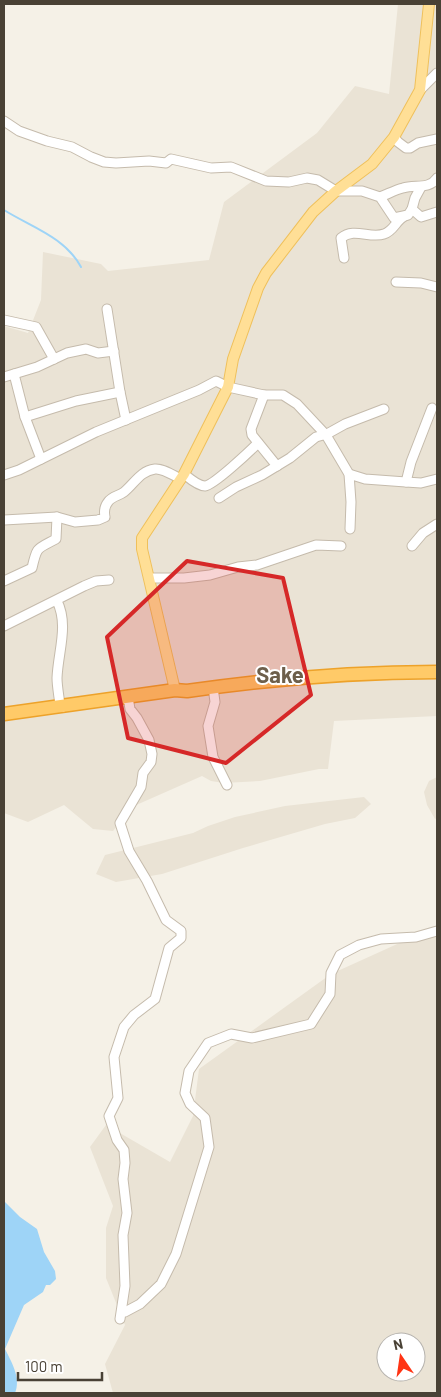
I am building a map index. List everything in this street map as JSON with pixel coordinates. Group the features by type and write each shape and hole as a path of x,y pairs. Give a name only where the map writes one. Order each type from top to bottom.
{"highway":[{"path":"4,714 175,690 187,691 300,678 436,671"}],"main road":[{"path":"175,690 142,549 142,538 182,477 228,387 233,360 258,288 266,273 313,212 336,191 372,164 394,137 420,90 429,4"}],"street":[{"path":"420,90 437,73"},
{"path":"4,121 18,130 47,141 72,147 91,158 104,162 149,161 166,163 171,159 177,159 211,168 231,167 266,181 289,182 307,178 318,180 336,191 362,191 380,197 394,218 410,212 421,217 437,212"},
{"path":"394,137 406,148 437,139"},
{"path":"380,197 405,187 421,187 435,181 437,178"},
{"path":"344,258 341,238 346,233 360,233 371,236 384,234 394,228 400,219 410,212 421,187"},
{"path":"396,282 421,283 437,287"},
{"path":"107,309 126,420"},
{"path":"4,320 36,327 54,359"},
{"path":"4,377 37,367 67,353 86,349 98,353 114,351"},
{"path":"14,374 25,417 41,458"},
{"path":"4,474 19,470 41,458 216,381 228,387 264,395 277,394 290,399 328,437 331,446 349,474 350,530"},
{"path":"25,417 76,401 120,392"},
{"path":"264,395 251,429 252,435 277,466"},
{"path":"219,498 236,486 262,475 290,458 306,443 324,433 327,434 345,424 384,408"},
{"path":"406,482 411,462 432,408"},
{"path":"4,520 57,517 75,522 105,517 105,508 108,502 116,495 123,493 137,478 148,470 158,468 202,485 209,484 232,467 258,443"},
{"path":"349,474 365,479 421,483 437,479"},
{"path":"4,581 32,568 35,555 42,545 56,539 57,517"},
{"path":"412,546 423,533 437,524"},
{"path":"149,578 184,578 210,575 238,567 257,565 316,545 341,546"},
{"path":"4,626 96,581 109,580"},
{"path":"56,601 62,611 62,639 57,678 60,705 63,707"},
{"path":"213,687 215,702 208,726 213,757 227,785"},
{"path":"126,698 130,709 149,740 152,754 151,762 143,773 141,787 120,823 130,851 166,920 181,931 181,938 169,948 156,999 134,1014 124,1027 114,1057 118,1098 109,1116 117,1140 124,1150 123,1179 127,1213 123,1235 125,1286 123,1316 140,1304 161,1284 176,1254 209,1147 205,1118 190,1104 185,1093 189,1071 208,1043 231,1034 252,1038 311,1024 330,994 331,974 340,955 359,945 374,941 398,937 416,937 437,931"}],"highlighted area":[{"path":"187,561 283,578 311,695 226,763 128,738 107,637"}],"shaded area":[{"path":"398,4 437,4 437,716 334,721 328,769 319,769 260,781 224,783 211,781 202,776 134,806 113,831 93,829 64,805 28,822 4,813 4,326 28,333 41,300 43,252 101,264 108,271 209,260 224,202 317,133 355,86 389,94"},
{"path":"437,777 437,818 435,819 427,805 424,792 429,781"},
{"path":"364,797 371,804 355,818 325,824 162,874 116,882 96,874 105,855 193,833 235,817 285,806"},
{"path":"437,926 437,1393 113,1393 105,1364 125,1325 106,1278 106,1228 113,1206 90,1147 106,1125 170,1162 193,1116 199,1069 331,974"}],"water":[{"path":"4,1201 20,1217 37,1229 44,1252 55,1271 56,1279 50,1285 46,1285 43,1292 24,1305 5,1349 16,1376 17,1387 15,1393 4,1393"}],"waterway":[{"path":"4,210 57,240 81,267"}],"district":[{"name":"Sake","path":"280,675"}]}
